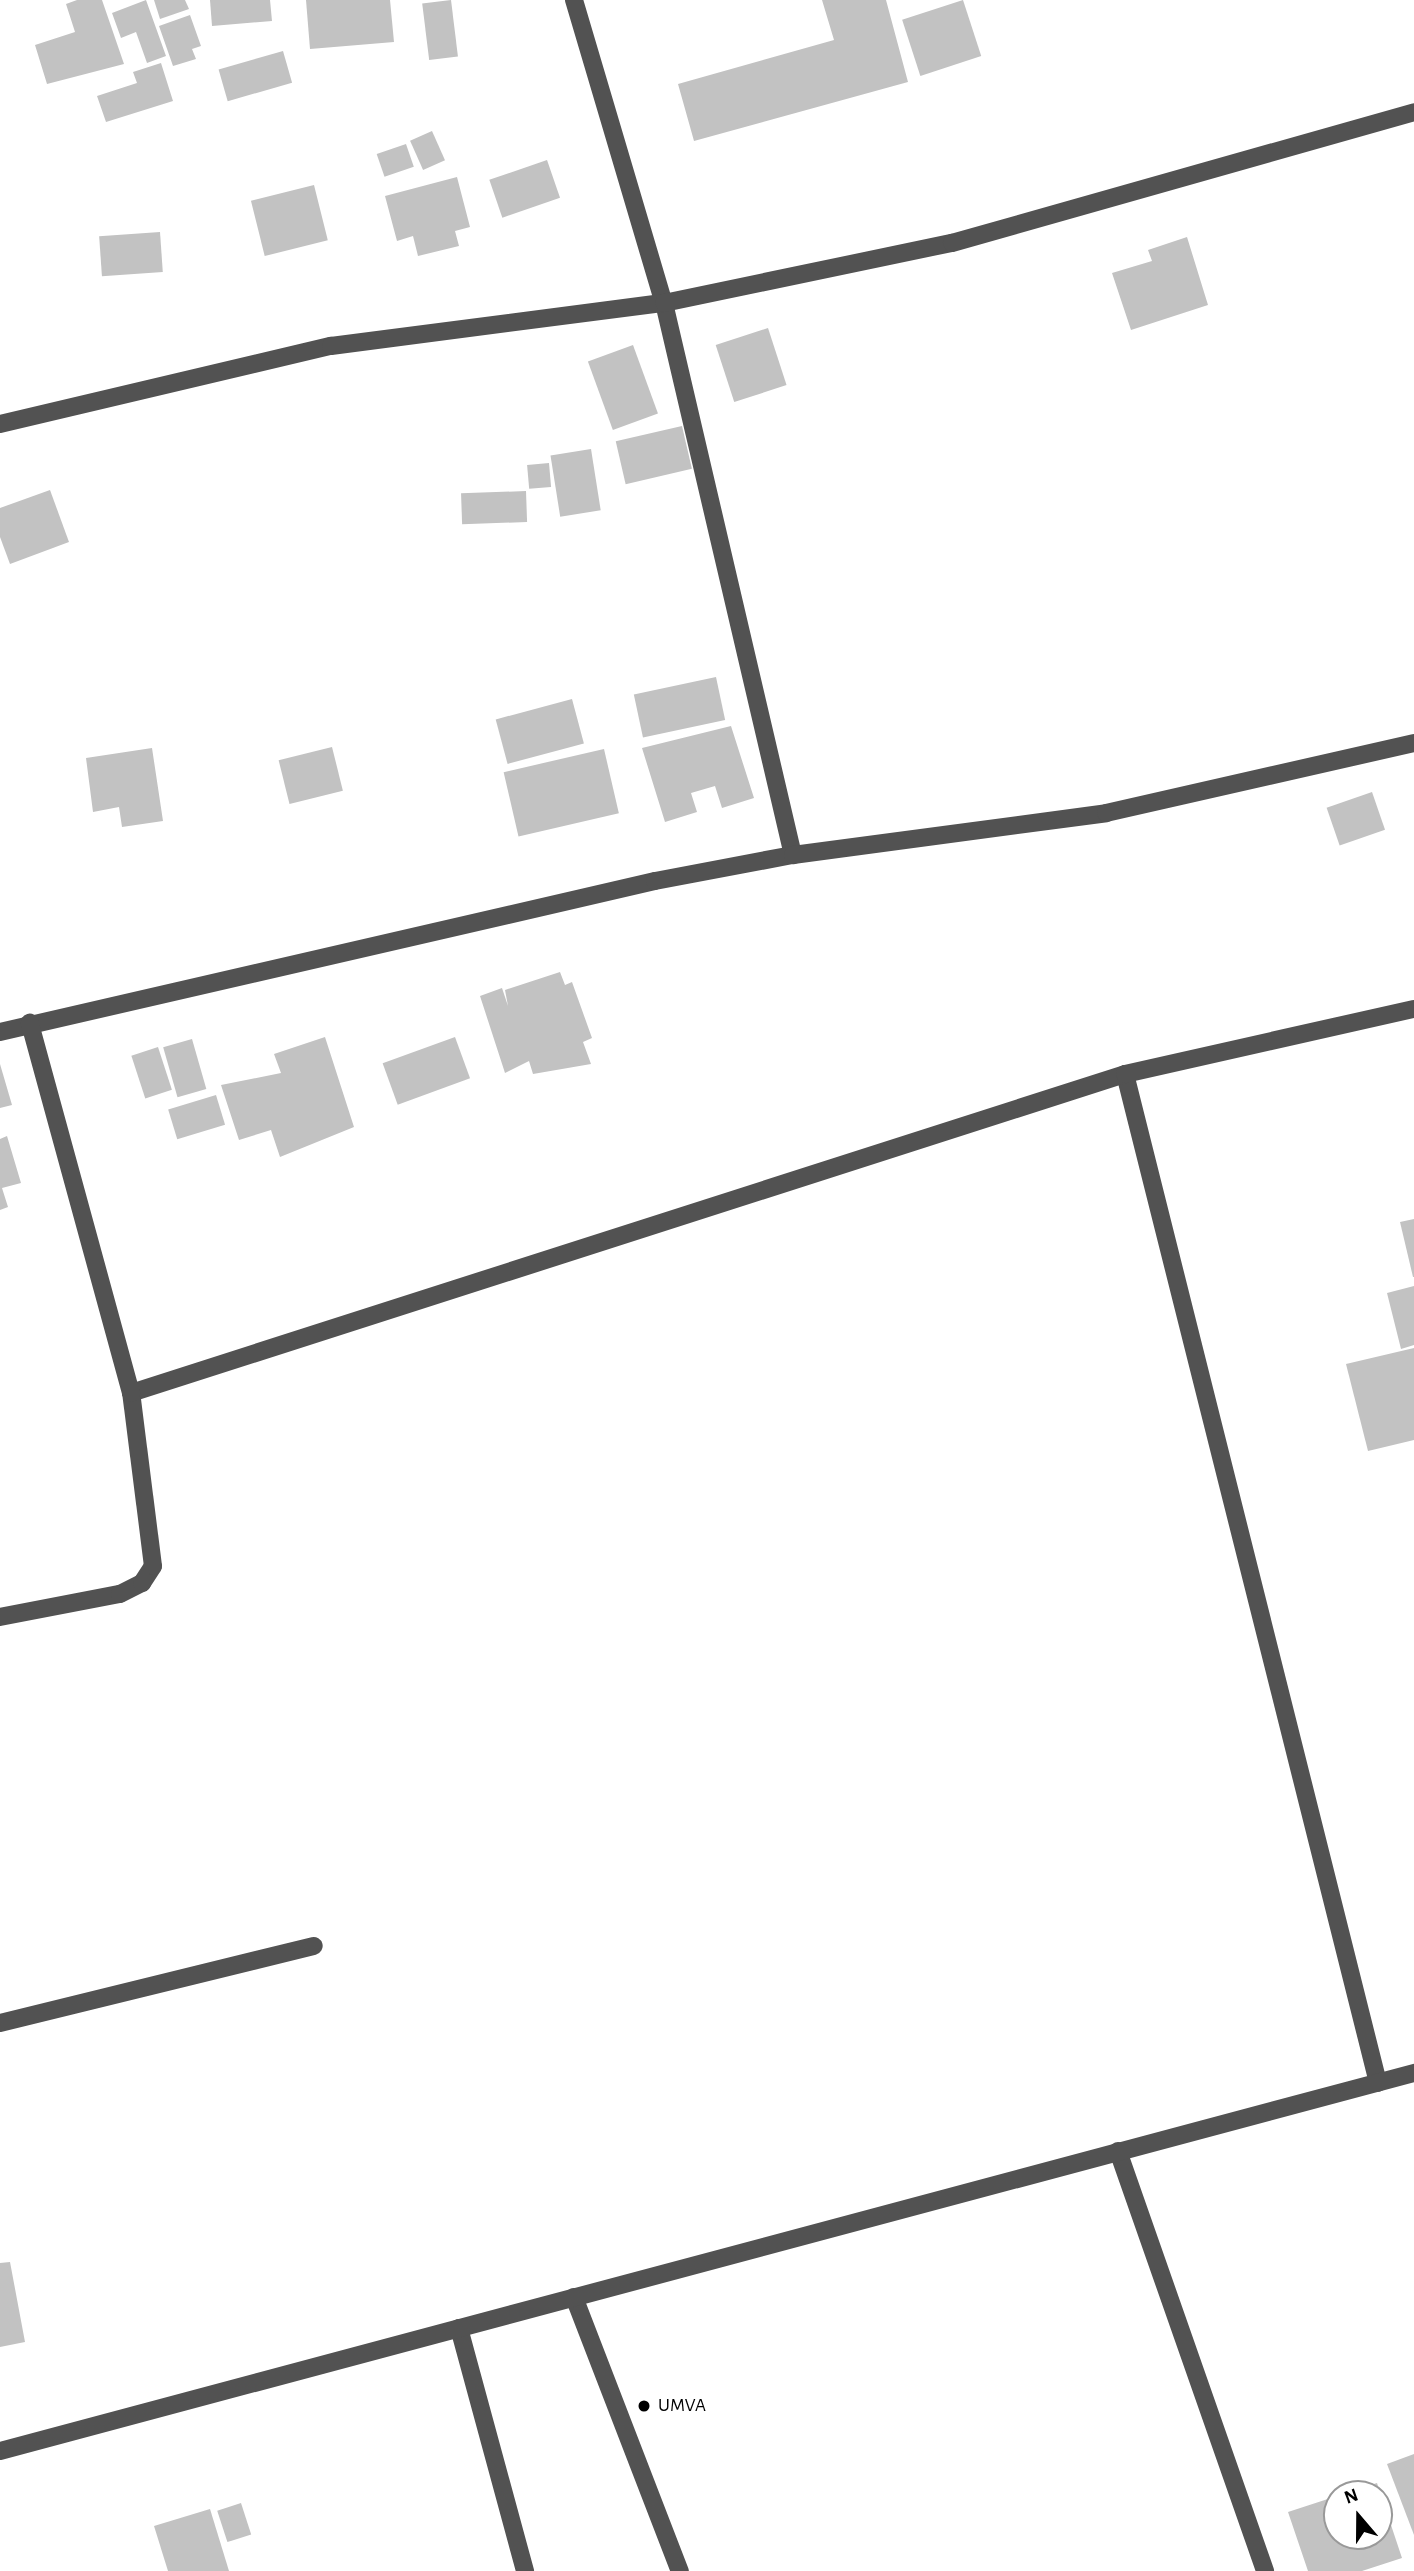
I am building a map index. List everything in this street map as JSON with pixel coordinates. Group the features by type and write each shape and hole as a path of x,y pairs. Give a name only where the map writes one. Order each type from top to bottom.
{"street":[{"path":"573,0 664,303 793,855"},
{"path":"0,424 331,346 664,303 952,243 1414,112"},
{"path":"0,1032 30,1023 793,855 1106,813 1414,743"},
{"path":"131,1393 1125,1074 1414,1009"},
{"path":"0,1617 120,1594 148,1574 152,1556 131,1393 30,1023"},
{"path":"1125,1074 1378,2083"},
{"path":"0,2023 314,1946"},
{"path":"0,2451 1414,2073"},
{"path":"1118,2151 1265,2571"},
{"path":"574,2297 680,2571"},
{"path":"459,2328 525,2571"}],"building":[{"path":"77,0 102,0 124,64 47,84 35,45 75,32 66,4"},
{"path":"146,0 166,56 147,63 136,32 121,38 112,13"},
{"path":"154,0 185,0 189,9 160,19"},
{"path":"210,0 270,0 272,21 212,26"},
{"path":"306,0 390,0 394,42 310,49"},
{"path":"451,0 458,57 429,60 422,4"},
{"path":"822,0 886,0 908,82 694,141 678,84 834,40"},
{"path":"963,0 981,56 920,76 902,20"},
{"path":"190,15 201,46 192,49 196,59 173,66 159,26"},
{"path":"283,51 292,83 228,101 219,69"},
{"path":"161,63 173,101 106,122 97,96 137,83 133,72"},
{"path":"432,131 445,160 423,170 410,141"},
{"path":"406,144 414,167 385,177 377,154"},
{"path":"547,160 560,198 502,218 489,180"},
{"path":"457,177 470,227 455,231 459,246 418,256 413,236 397,241 385,196"},
{"path":"314,185 328,240 265,256 251,201"},
{"path":"160,232 163,272 102,276 99,236"},
{"path":"1187,237 1208,305 1131,330 1112,273 1152,261 1148,250"},
{"path":"768,328 787,385 734,402 716,345"},
{"path":"633,345 658,414 613,430 588,361"},
{"path":"682,426 692,469 626,484 616,441"},
{"path":"591,449 601,510 560,517 551,455"},
{"path":"549,463 551,487 529,489 527,465"},
{"path":"50,490 69,542 10,564 0,537 0,508"},
{"path":"526,491 527,522 462,524 461,493"},
{"path":"716,677 725,720 643,738 634,694"},
{"path":"572,699 584,743 508,764 496,719"},
{"path":"731,726 754,798 722,808 715,786 691,793 697,812 665,822 642,748"},
{"path":"332,747 343,791 290,804 279,760"},
{"path":"152,748 163,821 122,827 119,807 93,812 86,758"},
{"path":"604,749 619,813 518,836 504,772"},
{"path":"1372,792 1385,830 1340,845 1327,808"},
{"path":"560,972 565,985 572,982 592,1038 583,1042 591,1064 533,1074 529,1061 505,1073 480,996 502,988 508,1006 505,990"},
{"path":"325,1037 354,1127 280,1157 271,1130 239,1140 221,1085 281,1073 274,1054"},
{"path":"455,1037 470,1078 398,1105 383,1063"},
{"path":"192,1039 206,1089 177,1097 163,1047"},
{"path":"158,1047 172,1090 145,1098 131,1056"},
{"path":"0,1064 12,1105 0,1108"},
{"path":"216,1095 225,1125 177,1139 168,1110"},
{"path":"7,1136 21,1183 2,1188 8,1207 0,1210 0,1139"},
{"path":"1414,1219 1414,1277 1413,1277 1400,1222"},
{"path":"1414,1286 1414,1345 1401,1349 1387,1293"},
{"path":"1414,1348 1414,1440 1368,1451 1346,1364"},
{"path":"10,2262 25,2342 0,2347 0,2263"},
{"path":"1414,2454 1414,2535 1387,2464"},
{"path":"1323,2501 1323,2550 1393,2550 1393,2531 1402,2558 1362,2571 1308,2571 1288,2512"},
{"path":"241,2503 251,2534 227,2542 217,2511"},
{"path":"210,2509 229,2571 168,2571 154,2526"}],"place":[{"name":"UMVA","path":"644,2406"}]}
